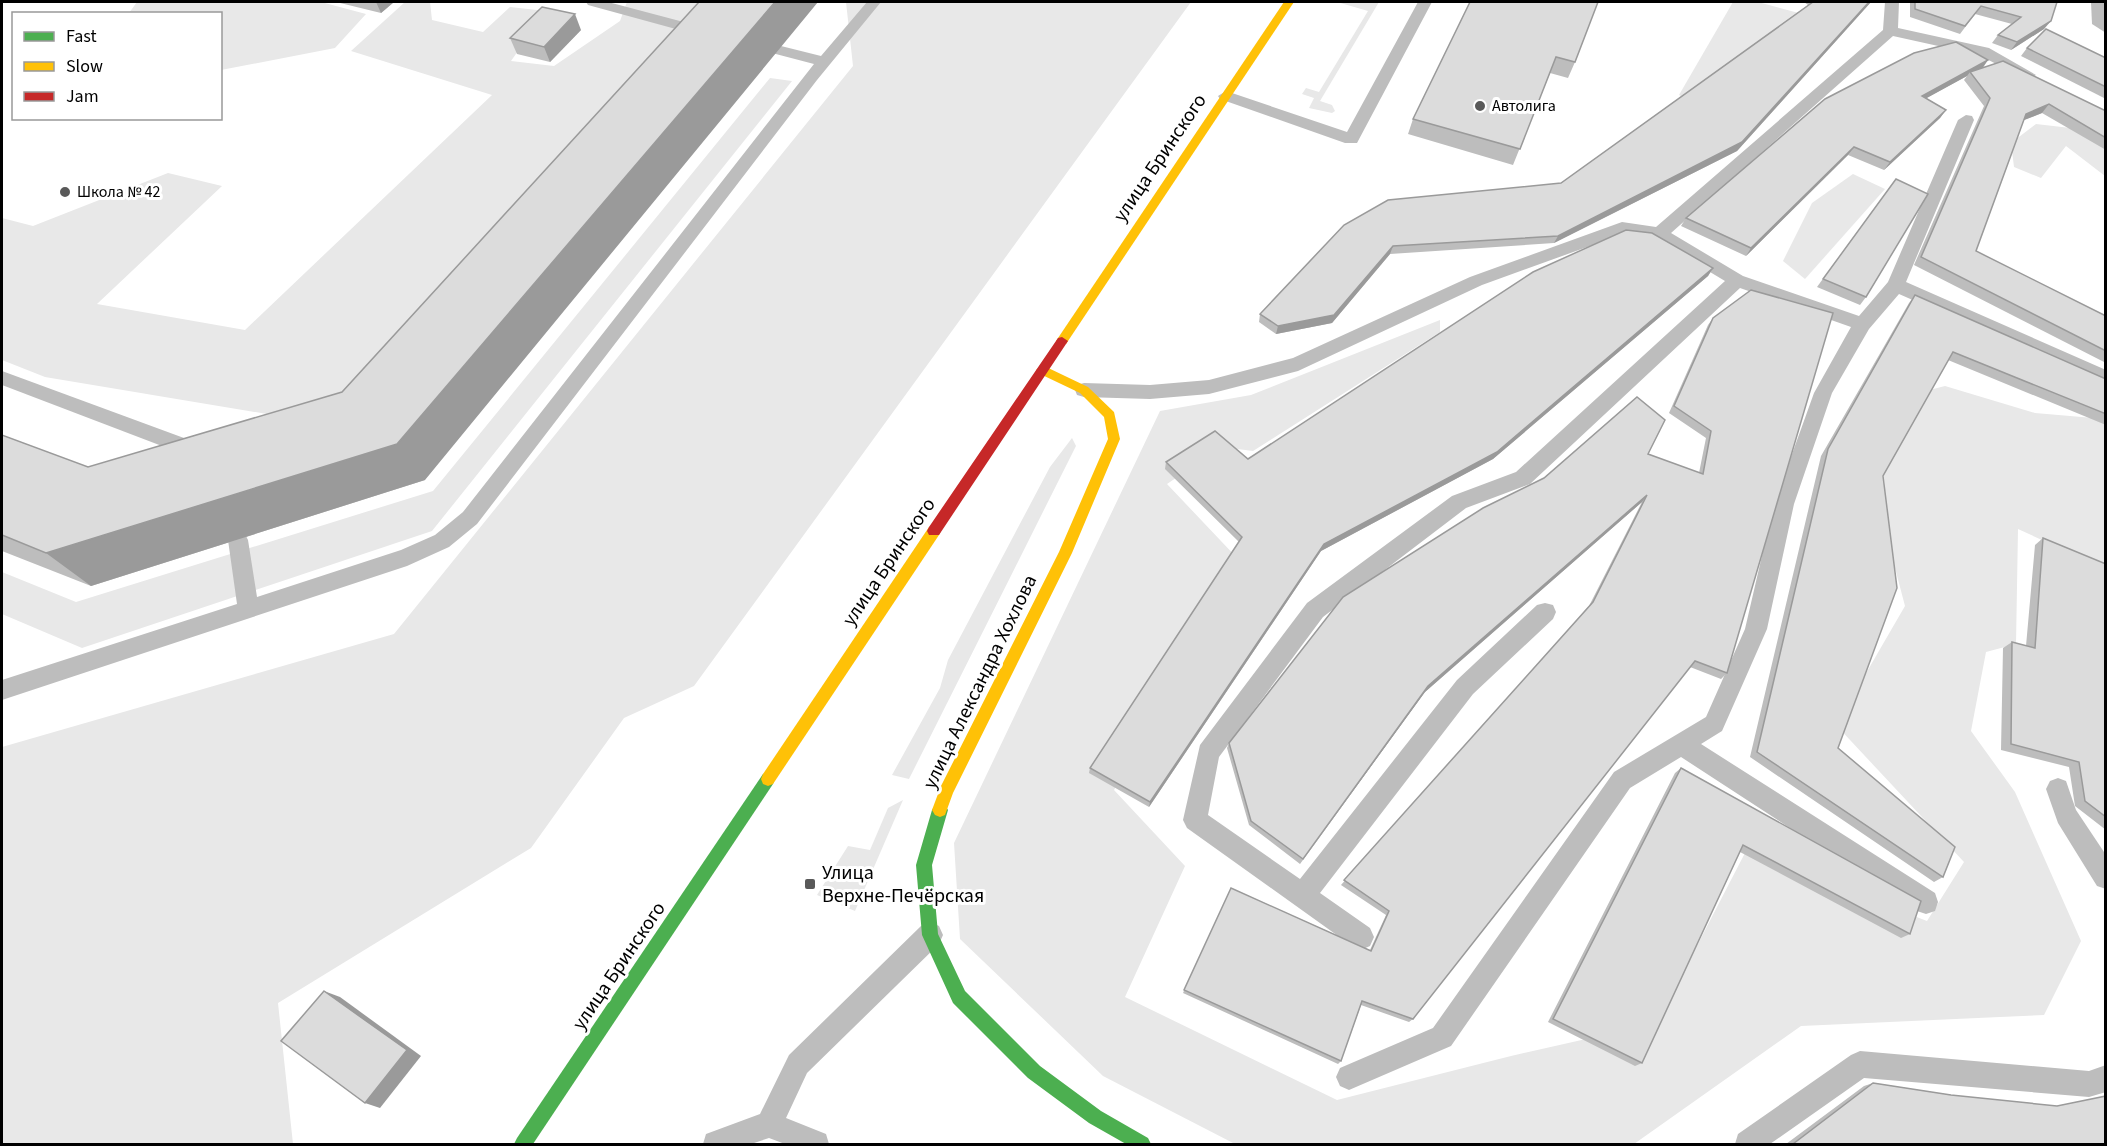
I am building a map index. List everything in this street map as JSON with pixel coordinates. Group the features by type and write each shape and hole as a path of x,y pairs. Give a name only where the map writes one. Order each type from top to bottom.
{"main road":[{"name":"улица Бринского","path":"524,1144 1289,2"},
{"name":"улица Александра Хохлова","path":"1042,370 1084,390 1110,415 1114,439 1065,553 946,792 924,865 930,935 959,997 1034,1072 1095,1117 1143,1144"}],"lane":[{"path":"593,2 716,35"},
{"path":"2,690 407,557 442,541 470,518 872,2"},
{"path":"1226,96 1351,139 1425,2"},
{"path":"1659,234 1890,31 1892,2"},
{"path":"2098,2 2099,24 2106,29"},
{"path":"1890,31 1984,51 2041,81"},
{"path":"777,50 824,62"},
{"path":"1349,1077 1442,1037 1622,780 1714,724 1756,629 1784,504 1823,393 1862,324 1896,285 1966,120"},
{"path":"1084,390 1150,392 1209,387 1298,364 1476,281 1622,228 1659,234 1737,280 1862,324"},
{"path":"1361,937 1195,820 1208,753 1315,610 1459,502 1523,478 1737,280"},
{"path":"1896,285 2106,378"},
{"path":"2,378 194,452 213,446"},
{"path":"238,540 248,609"},
{"path":"1303,895 1465,687 1545,612"},
{"path":"1681,744 1926,902"},
{"path":"2058,789 2066,815 2106,877"},
{"path":"716,1144 769,1124 798,1064 930,935"},
{"path":"1748,1144 1860,1064 2089,1084 2106,1078"},
{"path":"769,1124 816,1144"}],"shaded area":[{"path":"137,2 321,2 366,14 335,48 222,70 222,12 130,12"},
{"path":"405,2 430,2 432,20 483,32 510,7 546,11 511,61 554,66 620,21 627,2 730,2 385,382 267,414 45,377 2,360 2,218 33,226 168,173 222,186 97,304 245,330 492,95 351,51"},
{"path":"846,2 1191,2 694,686 624,718 531,848 278,1003 293,1144 2,1144 2,747 394,634 853,66"},
{"path":"1337,2 1379,2 1320,101 1332,105 1335,111 1332,113 1309,108 1314,98 1302,94 1306,88 1319,92 1368,11"},
{"path":"1733,2 1758,2 1810,16 1728,121 1679,95"},
{"path":"770,78 792,81 432,531 82,648 2,614 2,572 76,602 433,491"},
{"path":"2036,124 2105,132 2105,176 2066,146 2041,178 2014,167 2011,143"},
{"path":"1853,174 1885,189 1805,279 1783,261 1812,203"},
{"path":"1440,320 1440,332 1253,451 1222,447 1167,484 1239,560 1114,790 1185,866 1125,997 1337,1100 1511,1056 1657,1023 1746,851 1927,921 1964,862 1836,725 1905,606 1890,549 1883,466 1914,394 1945,386 2035,413 2105,419 2105,569 2018,529 2016,644 1986,652 1971,731 2015,792 2081,941 2044,1015 1801,1026 1634,1144 1235,1144 1103,1076 960,939 954,843 1160,411 1251,395"},
{"path":"1072,438 1076,446 909,779 892,775 940,688 948,660 1050,467"},
{"path":"903,800 855,911 817,895 848,846 870,850 888,808"}],"building":[{"path":"699,2 775,2 397,444 46,553 2,535 2,435 88,467 342,392"},
{"name":"Автолига","path":"1470,2 1598,2 1575,62 1556,57 1520,149 1413,119"},
{"path":"1813,2 1869,2 1742,142 1558,236 1393,246 1334,315 1278,326 1260,314 1344,225 1388,200 1561,183"},
{"path":"1915,2 2057,2 2051,21 2017,42 1998,35 2021,17 1981,6 1965,26 1915,9"},
{"path":"542,7 575,14 544,47 510,38"},
{"path":"2046,29 2106,58 2106,87 2027,48"},
{"path":"1956,42 1988,60 1922,96 1946,110 1890,162 1854,147 1751,248 1686,218 1825,99 1914,53"},
{"path":"2003,61 2106,111 2106,138 2049,104 2026,114 1976,251 2106,316 2106,351 1921,257 1990,98 1970,72"},
{"path":"1896,179 1928,194 1866,297 1823,279"},
{"path":"1626,230 1652,233 1713,268 1497,452 1324,544 1150,802 1090,768 1242,537 1166,462 1215,431 1248,459 1533,272"},
{"path":"1751,290 1833,313 1727,673 1695,661 1413,1019 1362,1001 1341,1061 1184,990 1231,888 1371,951 1389,911 1344,880 1593,602 1647,495 1428,686 1303,859 1251,821 1229,743 1343,597 1483,508 1544,478 1637,397 1665,420 1648,454 1703,474 1711,431 1674,406 1713,318"},
{"path":"1915,295 2106,379 2106,414 1953,352 1883,476 1897,588 1838,748 1955,847 1943,877 1757,752 1828,449"},
{"path":"2043,538 2106,564 2106,817 2085,801 2079,762 2011,744 2012,642 2035,648"},
{"path":"1681,768 1921,901 1910,934 1743,845 1642,1063 1553,1019"},
{"path":"324,991 407,1050 365,1103 281,1041"},
{"path":"1873,1083 1951,1095 2057,1106 2106,1096 2106,1144 1793,1144"}],"traffic: fast":[{"path":"523,1144 768,779"},
{"path":"940,810 924,865 930,935 959,997 1034,1072 1095,1117 1142,1144"}],"traffic: slow":[{"path":"1062,341 1289,2"},
{"path":"940,810 946,791 1065,553 1114,439 1110,415 1084,390 1042,370"},
{"path":"768,779 934,531"}],"traffic: jam":[{"path":"934,531 1062,341"}],"place":[{"name":"Автолига","path":"1480,106"},
{"name":"Школа № 42","path":"65,192"},
{"name":"Улица Верхне-Печёрская","path":"810,884"}]}
